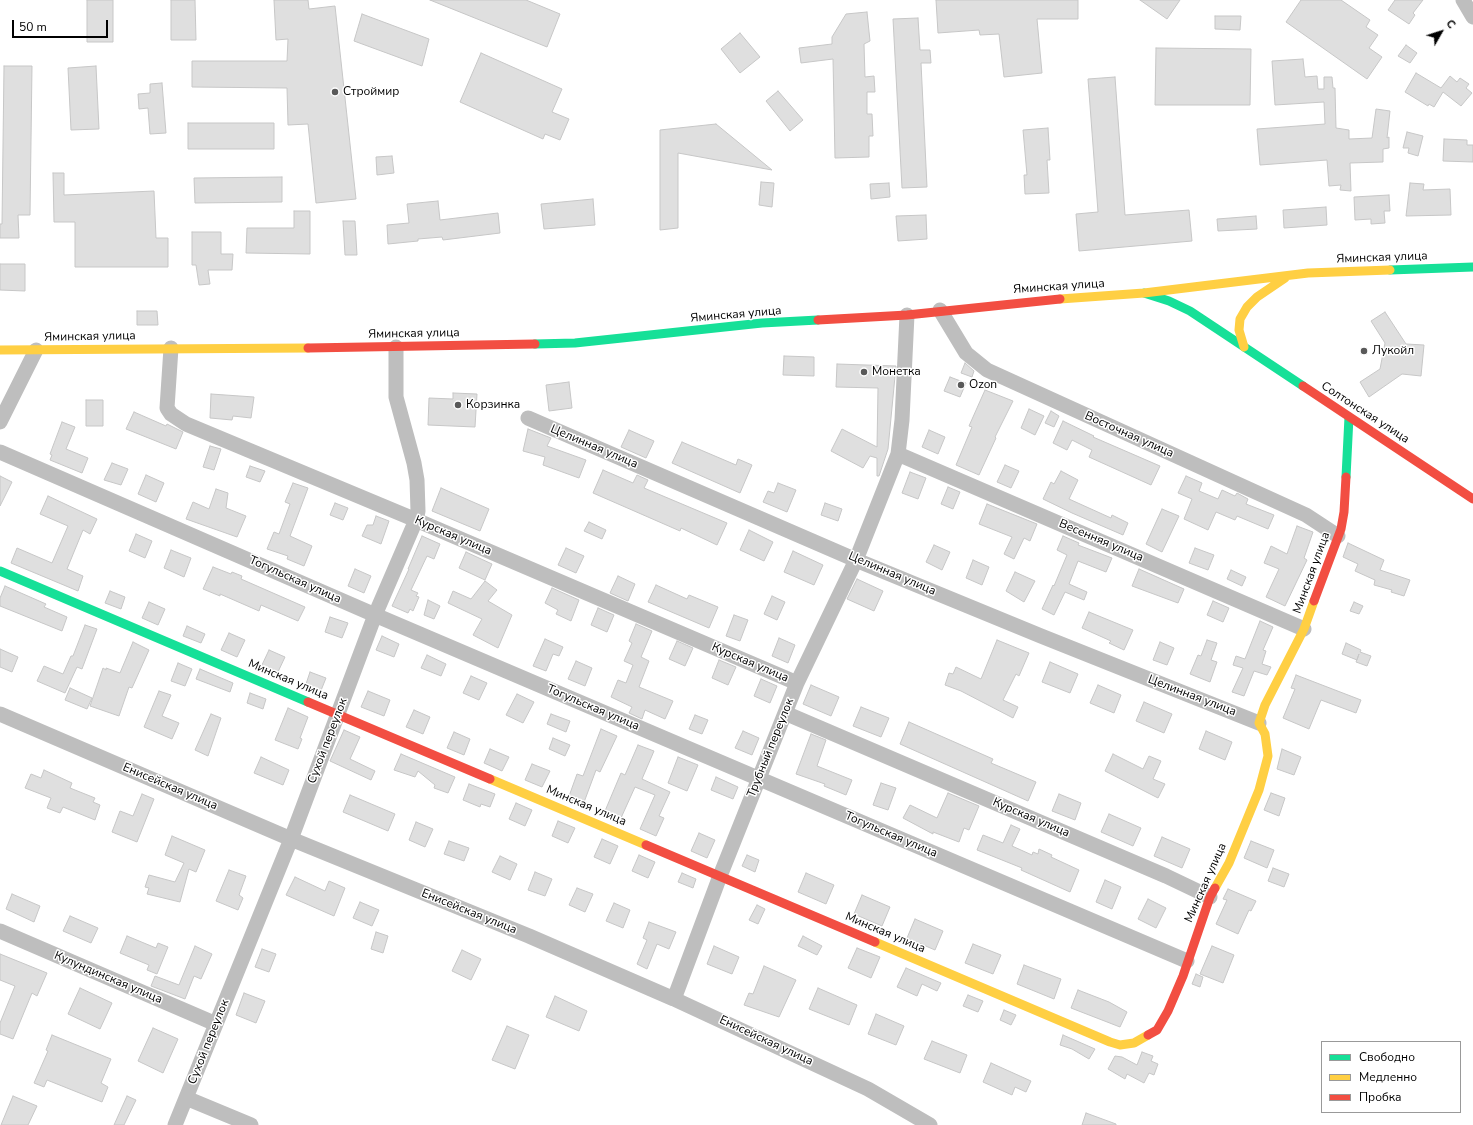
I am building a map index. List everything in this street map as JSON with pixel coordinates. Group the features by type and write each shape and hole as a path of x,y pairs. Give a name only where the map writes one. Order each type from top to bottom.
{"main road":[{"name":"Яминская улица","path":"0,350 396,347 575,343 762,323 907,315 1026,301 1144,293 1308,273 1473,267"},
{"path":"1244,347 1239,330 1240,319 1247,307 1257,297 1289,276"},
{"name":"Солтонская улица","path":"1144,293 1190,311 1473,499"},
{"name":"Минская улица","path":"0,571 1120,1045 1134,1043 1157,1030 1168,1011 1210,897 1229,863 1259,790 1268,756 1268,747 1265,734 1259,723 1265,705 1304,629 1338,536 1344,512 1349,417"}],"street":[{"path":"1463,0 1473,17"},
{"name":"Восточная улица","path":"940,310 966,353 987,370 1306,515 1338,536"},
{"name":"Трубный переулок","path":"674,999 720,876 797,683 856,560 898,454 902,420 907,315"},
{"name":"Сухой переулок","path":"175,1125 291,839 375,615 416,520 418,493 414,463 399,409 395,386 396,347"},
{"name":"Курская улица","path":"171,348 167,408 178,420 797,683"},
{"path":"0,422 36,350"},
{"name":"Целинная улица","path":"528,418 856,560 1259,723"},
{"name":"Тогульская улица","path":"0,452 375,615 1187,961"},
{"name":"Весенняя улица","path":"898,454 1304,629"},
{"name":"Курская улица","path":"785,713 1159,873 1210,897"},
{"name":"Енисейская улица","path":"0,714 291,839 529,936 674,999 868,1089 930,1125"},
{"name":"Кулундинская улица","path":"0,931 216,1024"},
{"path":"186,1098 251,1125"}],"building":[{"path":"87,0 113,0 113,42 87,42"},
{"path":"171,0 195,0 196,40 171,40"},
{"path":"274,0 308,0 309,9 335,6 356,199 316,203 308,124 288,125 287,88 192,87 192,61 287,61 288,39 276,40"},
{"path":"430,0 526,0 560,14 547,47"},
{"path":"936,0 1078,0 1078,19 1037,19 1042,73 1004,77 999,34 980,35 979,30 938,33"},
{"path":"1140,0 1180,0 1167,19"},
{"path":"1301,0 1341,0 1370,20 1366,27 1378,35 1369,48 1382,57 1367,79 1286,22"},
{"path":"1395,0 1423,0 1413,13 1415,15 1409,24 1388,10"},
{"path":"867,12 870,41 864,44 865,77 874,76 875,92 867,92 867,114 872,114 873,136 869,136 869,157 835,158 833,59 801,63 799,48 832,44 832,37 846,14"},
{"path":"362,14 429,39 422,66 354,41"},
{"path":"1215,16 1241,16 1240,30 1215,29"},
{"path":"918,18 920,50 930,50 931,63 921,63 927,187 902,188 893,19"},
{"path":"740,33 760,57 740,73 721,49"},
{"path":"1406,45 1417,53 1410,63 1398,56"},
{"path":"1156,48 1251,49 1250,105 1155,105"},
{"path":"481,53 562,89 552,112 569,119 560,140 545,134 543,139 460,102"},
{"path":"1303,59 1305,77 1317,76 1318,89 1324,89 1324,77 1332,77 1333,88 1335,88 1336,128 1349,130 1349,139 1372,138 1376,109 1390,111 1387,138 1389,137 1389,148 1383,149 1383,162 1350,163 1351,191 1340,190 1341,185 1329,186 1327,160 1260,165 1257,129 1325,124 1324,102 1275,105 1272,61"},
{"path":"4,66 32,66 30,215 18,215 19,238 0,238 0,224 2,224"},
{"path":"96,66 99,129 71,130 68,68"},
{"path":"1416,73 1441,88 1450,76 1457,82 1460,78 1469,84 1466,88 1472,93 1461,106 1443,92 1434,107 1429,104 1428,106 1405,92"},
{"path":"1115,77 1125,215 1189,210 1192,241 1079,251 1076,214 1098,212 1088,79"},
{"path":"162,83 166,133 150,134 148,108 139,109 138,94 150,93 150,84"},
{"path":"778,91 803,120 790,131 766,101"},
{"path":"188,123 274,123 274,149 188,149"},
{"path":"716,124 772,170 678,153 678,228 660,230 660,130"},
{"path":"1048,128 1050,160 1047,160 1049,193 1025,194 1024,175 1027,175 1023,130"},
{"path":"1407,132 1423,136 1418,156 1408,153 1409,148 1403,148"},
{"path":"1444,139 1467,140 1467,145 1473,145 1473,162 1443,161"},
{"path":"392,156 394,173 377,175 376,157"},
{"path":"53,173 64,173 64,195 154,191 156,238 168,238 168,267 75,267 75,222 54,222"},
{"path":"282,177 282,202 195,203 194,178"},
{"path":"761,182 774,183 772,207 759,205"},
{"path":"889,183 890,197 871,199 870,184"},
{"path":"1410,183 1424,184 1423,190 1450,189 1451,215 1406,216"},
{"path":"1389,195 1390,211 1384,211 1385,223 1371,224 1371,219 1355,220 1354,197"},
{"path":"593,199 595,225 544,229 541,204"},
{"path":"438,201 440,220 498,213 500,233 443,240 442,237 418,239 418,241 388,244 387,225 409,223 407,204"},
{"path":"1326,207 1327,225 1284,228 1283,210"},
{"path":"294,211 310,211 310,254 246,253 247,228 294,228"},
{"path":"926,215 927,239 898,241 896,216"},
{"path":"1256,216 1257,229 1218,231 1217,219"},
{"path":"343,221 355,221 357,255 345,255"},
{"path":"192,232 221,232 221,254 233,254 232,270 208,270 210,284 199,285 196,265 192,265"},
{"path":"0,264 25,264 25,291 0,290"},
{"path":"137,311 157,311 158,325 137,325"},
{"path":"1385,312 1406,344 1424,345 1421,376 1402,374 1369,397 1360,382 1380,369 1385,343 1371,321"},
{"path":"784,356 814,357 814,376 783,375"},
{"path":"965,363 974,371 972,377 961,373"},
{"path":"837,364 896,366 888,449 879,476 877,476 877,458 870,456 863,468 831,451 842,429 877,447 878,388 836,387"},
{"path":"950,377 966,383 960,397 944,391"},
{"path":"569,382 572,408 549,411 546,385"},
{"path":"985,390 1013,401 995,437 996,438 979,475 956,465 972,427 969,426"},
{"path":"453,393 477,394 475,427 428,425 429,398 453,399"},
{"path":"211,394 254,397 251,418 233,416 232,420 210,418"},
{"path":"86,400 103,400 103,426 86,426"},
{"path":"1029,409 1044,416 1035,435 1021,428"},
{"path":"1051,411 1059,416 1054,427 1045,423"},
{"path":"134,412 166,426 167,424 183,432 176,449 126,429"},
{"path":"1063,421 1094,436 1093,437 1160,466 1151,485 1089,457 1092,450 1072,440 1067,450 1053,443"},
{"path":"62,422 75,427 66,449 88,458 82,473 50,460 52,455 50,454"},
{"path":"528,429 551,438 547,446 586,460 579,478 543,465 545,457 523,451"},
{"path":"629,430 654,441 646,458 621,447"},
{"path":"929,430 945,437 938,454 922,447"},
{"path":"682,442 736,465 738,459 752,465 740,493 672,463"},
{"path":"210,446 221,449 214,470 203,467"},
{"path":"112,463 128,469 121,485 104,480"},
{"path":"1005,465 1019,471 1011,488 997,482"},
{"path":"250,466 265,471 260,482 246,477"},
{"path":"603,470 633,483 637,475 648,480 644,488 727,523 717,545 681,528 680,531 593,493"},
{"path":"1061,471 1078,480 1069,499 1111,518 1112,515 1128,523 1123,535 1043,499 1051,482 1054,484"},
{"path":"910,472 926,478 918,499 902,493"},
{"path":"146,475 164,483 156,502 138,494"},
{"path":"0,476 12,482 0,506"},
{"path":"1186,476 1202,483 1199,491 1218,499 1222,490 1235,496 1237,493 1248,499 1246,504 1274,515 1268,529 1237,516 1235,520 1216,512 1208,530 1184,519 1192,499 1178,493"},
{"path":"293,483 308,488 290,536 312,546 304,566 287,559 288,556 267,549 274,532 279,534 290,504 285,502"},
{"path":"778,483 796,490 787,512 763,502 768,491 774,493"},
{"path":"948,487 960,492 953,509 941,504"},
{"path":"441,488 489,509 480,531 432,511"},
{"path":"216,489 228,493 226,508 246,516 237,537 186,519 193,502 209,509"},
{"path":"48,496 97,519 90,534 83,530 67,569 83,576 78,591 11,563 17,548 52,563 68,526 40,514"},
{"path":"335,503 348,508 343,520 330,515"},
{"path":"825,503 842,509 838,521 821,515"},
{"path":"987,504 1037,524 1030,541 1024,538 1014,559 1004,554 1012,537 979,524"},
{"path":"1162,509 1179,516 1162,552 1146,544"},
{"path":"376,516 389,521 381,544 362,536 367,525 373,525"},
{"path":"589,522 606,530 602,539 584,531"},
{"path":"1297,526 1313,532 1304,558 1307,560 1285,606 1266,597 1279,569 1264,563 1271,546 1287,554"},
{"path":"749,530 773,542 764,561 740,550"},
{"path":"136,534 152,541 145,558 129,551"},
{"path":"422,536 440,544 434,559 427,556 411,590 418,593 416,596 419,597 413,611 410,609 408,613 392,606"},
{"path":"1063,536 1079,543 1078,545 1112,558 1106,572 1078,561 1069,584 1087,592 1084,600 1065,592 1054,615 1042,609 1053,585 1054,586 1067,555 1057,550"},
{"path":"1348,543 1384,560 1380,570 1410,580 1404,596 1391,592 1392,590 1374,585 1375,580 1355,571 1358,564 1343,557"},
{"path":"934,545 950,552 942,570 926,562"},
{"path":"566,548 584,556 576,573 558,565"},
{"path":"1195,548 1214,555 1208,570 1189,563"},
{"path":"171,550 191,558 184,577 164,568"},
{"path":"793,551 823,565 814,585 784,572"},
{"path":"466,552 492,564 485,580 459,568"},
{"path":"973,560 989,567 982,585 966,578"},
{"path":"213,567 231,574 232,572 242,576 241,579 305,607 298,621 261,605 259,611 220,594 220,596 203,589"},
{"path":"355,569 371,576 364,593 348,586"},
{"path":"1139,569 1184,589 1178,603 1132,586"},
{"path":"1231,570 1246,577 1242,586 1227,579"},
{"path":"1015,572 1035,581 1024,602 1006,591"},
{"path":"618,576 635,584 628,601 610,593"},
{"path":"857,579 883,591 874,611 847,599"},
{"path":"485,581 497,590 488,601 512,615 498,648 473,635 482,619 448,603 453,591 471,599"},
{"path":"656,585 687,599 689,595 718,607 709,628 648,602"},
{"path":"5,586 46,604 44,607 67,617 62,631 0,606 0,598"},
{"path":"552,588 579,600 571,621 556,614 558,610 545,603"},
{"path":"110,591 125,597 121,609 105,603"},
{"path":"772,596 785,602 777,620 764,614"},
{"path":"428,600 440,606 434,619 424,615"},
{"path":"1213,601 1229,608 1223,622 1207,615"},
{"path":"149,602 165,609 158,625 142,618"},
{"path":"1354,602 1363,606 1359,614 1350,611"},
{"path":"598,608 614,615 607,632 591,625"},
{"path":"1089,612 1133,630 1124,650 1109,643 1111,641 1082,628"},
{"path":"734,615 748,620 740,641 726,636"},
{"path":"330,617 348,623 342,638 325,632"},
{"path":"1260,621 1273,627 1263,650 1266,651 1262,664 1271,667 1267,675 1254,671 1244,696 1232,692 1243,668 1233,665 1236,656 1245,659"},
{"path":"636,624 652,631 641,657 649,661 639,687 673,701 665,719 645,710 642,719 629,713 632,707 611,697 618,680 626,683 633,665 624,661 632,643 629,641"},
{"path":"85,625 97,629 82,669 77,667 65,693 37,681 44,666 63,674 71,656 73,656"},
{"path":"187,626 205,634 201,643 183,636"},
{"path":"229,633 245,640 237,657 221,650"},
{"path":"382,636 399,644 394,657 376,650"},
{"path":"779,638 795,645 788,663 772,656"},
{"path":"545,639 563,647 559,656 553,654 546,671 533,666"},
{"path":"997,640 1029,653 1019,676 1016,674 1003,700 1018,707 1013,718 961,691 945,685 949,673 953,674 956,667 981,679"},
{"path":"1207,640 1217,643 1211,660 1217,662 1210,682 1190,674 1198,655 1201,656"},
{"path":"677,641 693,648 685,666 669,659"},
{"path":"133,642 149,650 132,688 129,687 119,716 90,706 103,668 120,673"},
{"path":"1160,642 1174,648 1167,665 1153,660"},
{"path":"1346,643 1361,650 1360,652 1371,656 1367,666 1342,654"},
{"path":"0,649 18,657 12,672 0,667"},
{"path":"269,650 285,657 277,674 261,667"},
{"path":"427,655 446,664 441,676 421,668"},
{"path":"719,660 736,667 728,685 712,678"},
{"path":"576,661 592,668 585,686 568,679"},
{"path":"1050,662 1078,674 1070,693 1042,682"},
{"path":"178,663 192,669 185,686 171,681"},
{"path":"200,669 233,683 230,692 196,679"},
{"path":"310,672 326,678 320,693 305,687"},
{"path":"1296,675 1361,700 1356,713 1321,700 1309,729 1283,718 1295,689 1291,688"},
{"path":"471,676 487,683 479,700 463,693"},
{"path":"761,679 777,686 770,703 754,696"},
{"path":"811,685 839,697 831,716 803,704"},
{"path":"1098,685 1121,695 1114,713 1090,703"},
{"path":"70,688 92,698 87,709 65,700"},
{"path":"159,691 171,695 162,716 179,723 172,739 144,727"},
{"path":"368,691 390,700 384,716 361,707"},
{"path":"250,693 266,699 263,709 247,703"},
{"path":"517,694 534,702 523,723 506,715"},
{"path":"1144,702 1172,714 1164,733 1136,721"},
{"path":"861,707 889,718 881,737 853,726"},
{"path":"288,708 308,717 300,738 302,739 298,749 275,740"},
{"path":"414,710 430,717 423,734 406,727"},
{"path":"211,714 221,718 208,756 195,750"},
{"path":"551,714 570,721 566,732 547,724"},
{"path":"695,715 708,720 702,734 689,729"},
{"path":"909,722 993,759 991,763 1036,782 1028,801 900,744"},
{"path":"601,729 617,736 600,772 596,770 583,805 568,799 577,774 583,776"},
{"path":"344,730 360,737 350,759 375,771 371,780 330,761"},
{"path":"743,731 759,738 752,755 735,748"},
{"path":"1206,731 1232,742 1225,760 1199,749"},
{"path":"454,732 470,739 464,755 447,748"},
{"path":"811,734 826,740 817,766 852,780 846,795 824,786 825,784 796,774"},
{"path":"553,738 570,745 565,756 549,749"},
{"path":"638,745 654,751 642,779 670,792 659,816 664,818 656,836 640,829 655,795 635,787 621,818 605,811 621,773 625,775"},
{"path":"490,749 509,757 502,771 484,763"},
{"path":"1282,749 1301,757 1294,775 1277,769"},
{"path":"401,754 455,777 448,793 434,788 435,785 418,771 415,777 394,770"},
{"path":"1113,754 1143,769 1149,756 1161,761 1153,779 1165,784 1158,798 1105,771"},
{"path":"261,757 289,770 283,785 254,773"},
{"path":"678,757 698,765 687,791 668,783"},
{"path":"532,764 550,771 542,787 525,780"},
{"path":"44,770 72,783 70,788 95,798 93,802 100,805 95,820 63,807 60,813 47,808 51,798 25,788 31,774 41,778"},
{"path":"716,777 738,787 733,799 711,790"},
{"path":"881,783 896,788 888,810 873,805"},
{"path":"469,784 495,794 490,807 481,804 480,807 463,800"},
{"path":"948,793 979,806 969,830 964,828 959,842 933,832 933,834 903,818 910,805 937,818"},
{"path":"1271,793 1285,798 1279,816 1264,810"},
{"path":"142,794 154,799 137,842 112,832 120,811 133,816"},
{"path":"1059,794 1081,803 1075,820 1052,811"},
{"path":"350,795 395,814 388,831 343,812"},
{"path":"516,803 532,810 525,826 509,819"},
{"path":"1109,814 1141,828 1133,846 1101,832"},
{"path":"558,821 575,828 568,843 552,836"},
{"path":"416,822 433,829 425,847 409,840"},
{"path":"1011,825 1020,829 1012,846 1032,855 1033,852 1038,854 1039,849 1052,855 1051,857 1079,870 1070,892 1021,870 1022,868 977,850 983,835 1003,843"},
{"path":"699,833 715,840 707,858 691,851"},
{"path":"172,836 205,850 196,872 189,869 180,902 147,894 149,888 145,887 149,875 175,882 184,863 165,855"},
{"path":"1162,837 1190,849 1182,868 1154,856"},
{"path":"602,839 618,846 610,864 594,857"},
{"path":"449,841 469,848 464,861 444,854"},
{"path":"1251,841 1274,850 1267,868 1244,858"},
{"path":"639,855 655,862 648,878 632,871"},
{"path":"747,855 759,860 755,872 742,866"},
{"path":"500,856 517,864 510,880 492,872"},
{"path":"1273,868 1289,874 1284,887 1268,881"},
{"path":"229,870 246,876 239,895 243,898 238,910 216,901"},
{"path":"535,872 552,879 545,896 528,890"},
{"path":"682,873 696,879 693,888 678,882"},
{"path":"806,873 834,885 826,904 798,892"},
{"path":"295,877 325,891 329,881 345,888 334,916 286,895"},
{"path":"1105,880 1121,887 1112,909 1096,902"},
{"path":"577,888 593,894 585,912 569,905"},
{"path":"1228,889 1256,901 1251,911 1249,910 1238,934 1216,924 1227,900 1223,899"},
{"path":"12,894 40,906 34,922 6,909"},
{"path":"862,895 890,907 882,926 854,914"},
{"path":"1148,899 1166,908 1156,928 1138,919"},
{"path":"360,902 379,910 372,926 353,918"},
{"path":"614,903 630,910 623,928 606,921"},
{"path":"757,905 765,909 758,924 749,920"},
{"path":"70,916 98,928 91,943 63,931"},
{"path":"915,919 943,931 935,950 907,938"},
{"path":"649,922 676,932 669,949 657,944 647,969 637,964 647,940 643,938"},
{"path":"376,932 388,936 383,953 371,949"},
{"path":"127,936 156,948 158,943 168,947 157,974 147,970 149,965 120,953"},
{"path":"803,936 822,946 817,955 798,946"},
{"path":"973,944 1001,955 993,974 965,963"},
{"path":"195,946 212,954 201,979 194,976 185,999 151,986 155,976 179,985"},
{"path":"714,946 739,957 732,974 707,964"},
{"path":"1212,946 1234,955 1223,983 1200,974"},
{"path":"857,948 880,957 871,978 848,968"},
{"path":"262,949 276,954 269,972 255,967"},
{"path":"462,950 481,959 471,980 452,971"},
{"path":"0,954 47,973 37,996 32,993 13,1039 0,1034 0,1023 15,986 0,980"},
{"path":"1024,965 1061,979 1054,999 1017,984"},
{"path":"764,966 796,980 779,1017 744,1005 749,993 753,994"},
{"path":"906,968 941,983 937,991 922,984 917,996 897,987"},
{"path":"1196,974 1203,977 1200,987 1192,984"},
{"path":"80,988 112,1003 100,1029 68,1014"},
{"path":"818,988 857,1005 849,1025 809,1009"},
{"path":"1078,990 1109,1002 1127,1012 1120,1027 1071,1008"},
{"path":"244,993 265,1001 256,1023 236,1015"},
{"path":"968,995 983,1001 978,1012 963,1006"},
{"path":"555,996 587,1011 579,1031 546,1017"},
{"path":"1004,1010 1016,1015 1011,1025 1000,1020"},
{"path":"876,1014 904,1026 896,1045 868,1034"},
{"path":"507,1026 529,1035 515,1069 492,1060"},
{"path":"153,1028 178,1039 163,1073 138,1061"},
{"path":"52,1035 111,1059 101,1083 108,1087 102,1102 47,1080 44,1087 34,1083 48,1051 46,1050"},
{"path":"1063,1035 1095,1049 1089,1059 1072,1049 1060,1045"},
{"path":"932,1041 967,1055 960,1073 924,1059"},
{"path":"1142,1052 1153,1056 1151,1061 1158,1064 1154,1075 1149,1073 1144,1083 1127,1074 1125,1079 1108,1069 1115,1056 1122,1057 1137,1065"},
{"path":"991,1063 1031,1081 1026,1092 1015,1087 1012,1095 983,1082"},
{"path":"13,1096 37,1106 28,1125 1,1125"},
{"path":"127,1096 136,1100 124,1125 114,1125"},
{"path":"1086,1113 1116,1124 1116,1125 1082,1125"}],"traffic: fast":[{"path":"1390,270 1473,267"},
{"path":"1144,293 1169,301 1190,311 1303,386"},
{"path":"535,344 575,343 762,323 818,320"},
{"path":"1346,477 1349,417"},
{"path":"0,571 308,702"}],"traffic: slow":[{"path":"1060,299 1144,293 1308,273 1390,270"},
{"path":"1244,347 1239,330 1240,319 1247,307 1257,297 1285,278"},
{"path":"0,350 308,348"},
{"path":"1215,888 1229,863 1259,790 1268,756 1265,734 1259,723 1265,705 1304,629 1314,601"},
{"path":"490,779 646,845"},
{"path":"875,942 1110,1042 1120,1045 1134,1043 1148,1035"}],"traffic: jam":[{"path":"818,320 907,315 1060,299"},
{"path":"308,348 535,344"},
{"path":"1303,386 1473,499"},
{"path":"1314,601 1341,529 1344,512 1346,477"},
{"path":"308,702 490,779"},
{"path":"646,845 875,942"},
{"path":"1148,1035 1157,1030 1168,1011 1183,976 1210,897 1215,888"}],"place":[{"name":"Строймир","path":"335,92"},
{"name":"Лукойл","path":"1364,351"},
{"name":"Монетка","path":"864,372"},
{"name":"Ozon","path":"961,385"},
{"name":"Корзинка","path":"458,405"}]}
